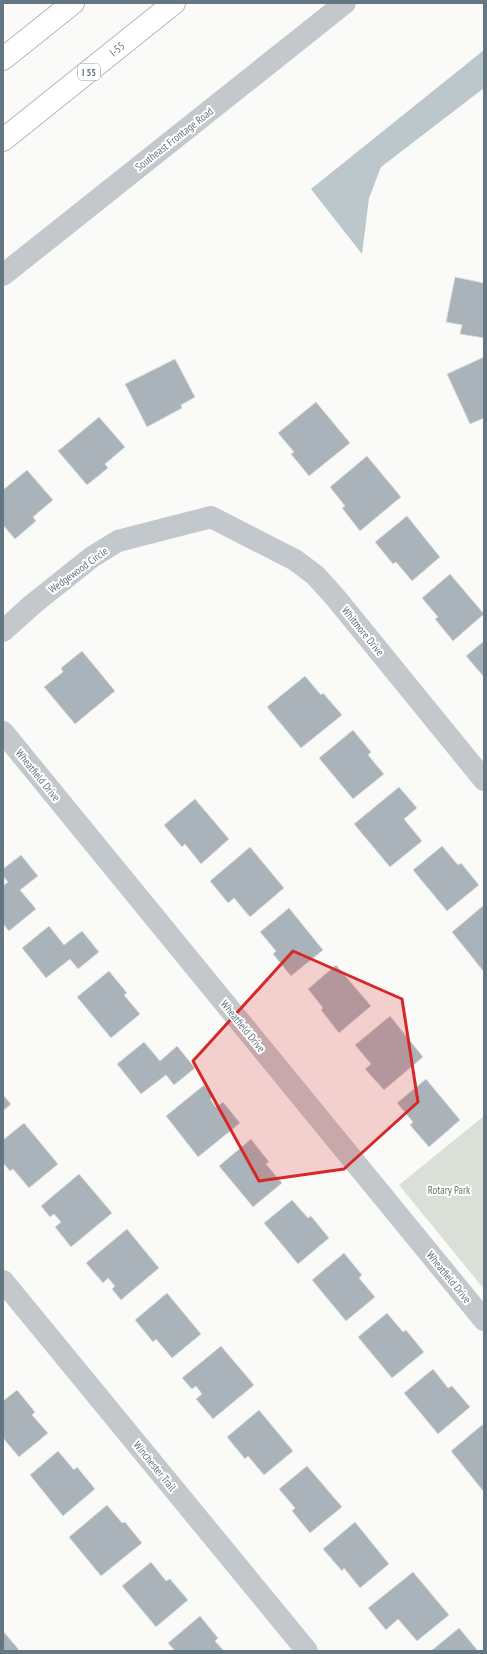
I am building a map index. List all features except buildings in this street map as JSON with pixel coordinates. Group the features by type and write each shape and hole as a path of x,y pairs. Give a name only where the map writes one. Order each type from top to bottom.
{"highway":[{"path":"3,59 73,3"},
{"name":"I-55","path":"3,140 174,3"}],"street":[{"name":"Southeast Frontage Road","path":"3,275 345,3"},
{"name":"Wedgewood Circle","path":"3,631 33,604 75,570 92,557 118,541 211,517"},
{"name":"Whitmore Drive","path":"211,517 295,560 315,575 335,597 484,780"},
{"name":"Wheatfield Drive","path":"3,732 484,1320"},
{"name":"Winchester Trail","path":"3,1281 307,1651"}],"highlighted area":[{"path":"293,951 402,999 418,1102 344,1169 259,1181 193,1061"}],"green space":[{"name":"Rotary Park","path":"484,1116 484,1289 399,1185"}],"shaded area":[{"path":"484,50 484,88 381,167 369,198 362,254 311,189"}]}
